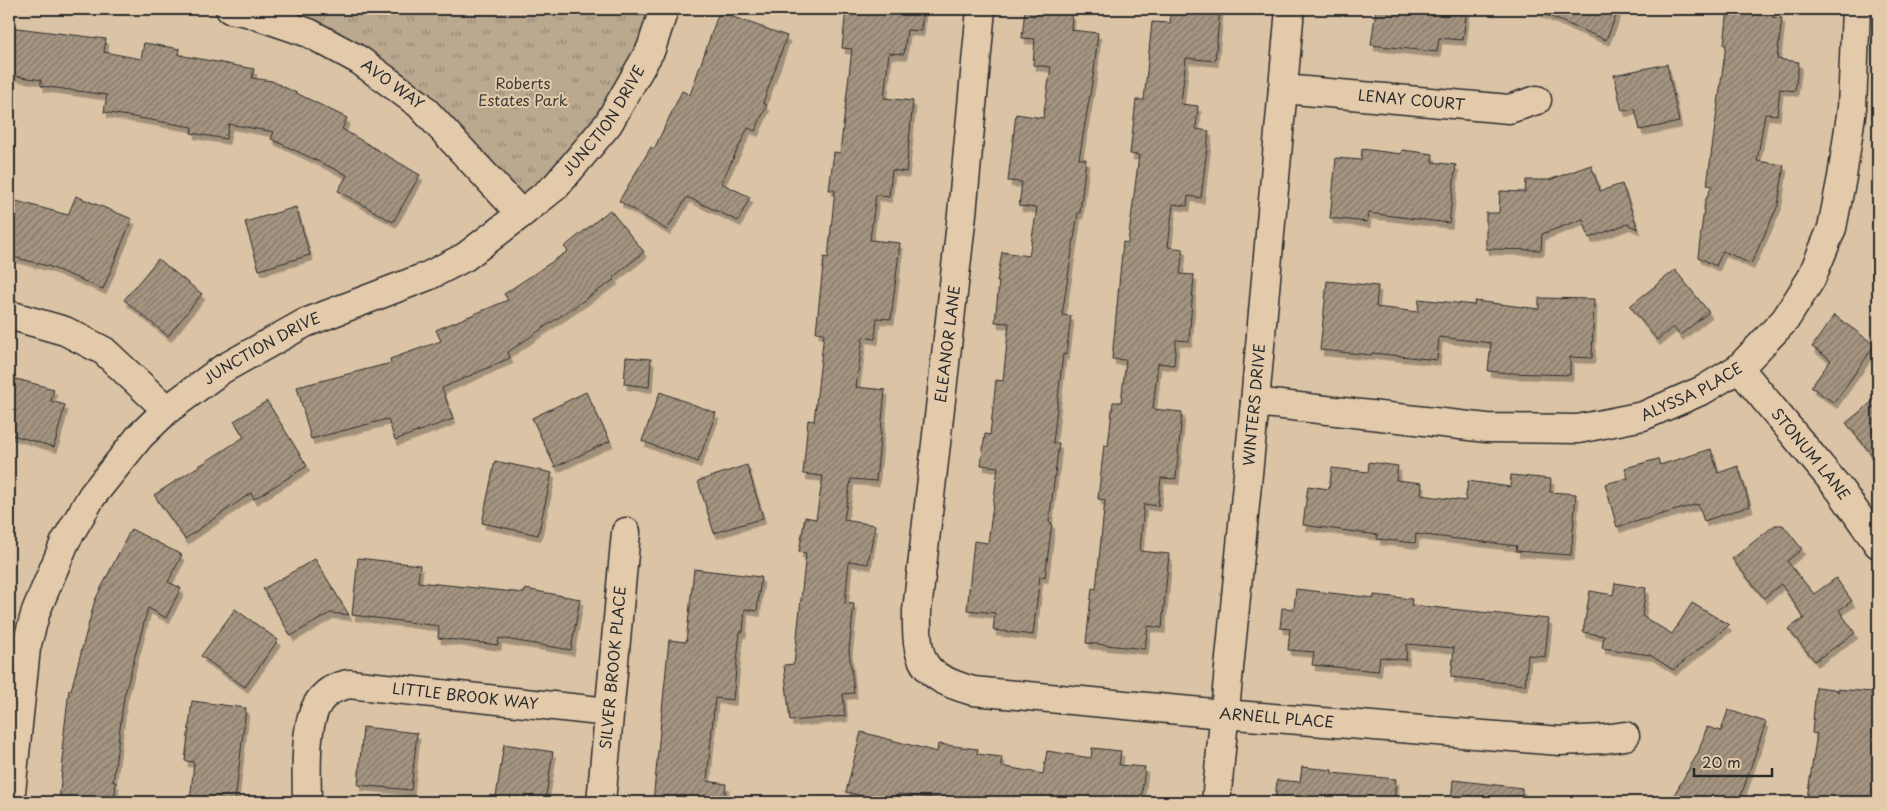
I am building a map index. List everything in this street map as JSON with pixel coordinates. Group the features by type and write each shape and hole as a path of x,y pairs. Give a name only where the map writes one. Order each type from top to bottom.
{"street":[{"name":"AVO WAY","path":"230,9 247,12 309,33 359,60 419,104 522,214"},
{"name":"JUNCTION DRIVE","path":"10,802 17,646 36,611 62,550 92,496 140,436 168,410 221,370 296,327 428,276 465,256 522,214 556,186 608,124 651,48 664,9"},
{"name":"ELEANOR LANE","path":"934,674 924,664 916,642 917,611 962,214 981,9"},
{"name":"WINTERS DRIVE","path":"1216,802 1223,714 1255,402 1290,9"},
{"name":"ALYSSA PLACE","path":"1255,402 1487,428 1578,429 1642,416 1703,390 1739,368 1785,320 1811,279 1832,228 1852,108 1856,9"},
{"name":"LENAY COURT","path":"1283,89 1509,108 1538,100"},
{"path":"9,315 65,331 104,351 168,410"},
{"name":"STONUM LANE","path":"1739,368 1840,490 1878,544"},
{"name":"SILVER BROOK PLACE","path":"601,802 626,532"},
{"name":"ARNELL PLACE","path":"934,674 951,685 973,691 1223,714 1560,741 1625,736"},
{"name":"LITTLE BROOK WAY","path":"307,802 308,754 312,715 324,696 337,687 349,684 608,712"}],"green space":[{"name":"Roberts Estates Park","path":"230,9 664,9 651,49 521,214 359,60"}],"building":[{"path":"846,9 923,9 921,31 907,30 904,54 889,53 884,98 913,101 906,172 892,170 889,197 876,195 870,240 900,243 891,319 877,318 875,339 863,337 856,387 885,390 876,481 851,479 844,520 875,525 868,564 849,561 845,603 854,604 849,650 854,693 843,694 845,716 790,721 784,665 794,664 806,553 799,552 805,517 816,519 823,476 803,474 808,420 814,421 824,333 816,332 824,257 828,258 835,190 829,190 834,152 840,153 852,49 842,48"},
{"path":"1025,9 1072,14 1071,30 1098,33 1094,71 1079,159 1086,159 1080,213 1078,213 1062,315 1071,316 1066,355 1063,354 1053,443 1059,443 1049,522 1052,523 1045,577 1040,576 1033,635 993,630 995,613 967,610 974,541 988,543 998,467 981,465 985,434 990,435 996,380 1003,381 1009,323 995,322 999,282 997,282 1002,252 1029,256 1037,208 1019,206 1022,182 1008,181 1016,114 1043,118 1051,67 1033,65 1035,39 1022,38"},
{"path":"1171,9 1220,9 1215,61 1186,58 1181,104 1198,106 1196,129 1209,131 1201,198 1188,196 1187,206 1173,204 1168,247 1183,249 1180,274 1194,275 1189,341 1176,340 1174,365 1158,363 1153,409 1182,412 1176,479 1161,478 1158,506 1144,504 1140,551 1169,554 1162,628 1148,626 1145,649 1086,643 1092,588 1096,589 1105,500 1098,499 1104,445 1108,446 1113,402 1121,402 1126,360 1112,359 1123,242 1128,243 1139,155 1130,154 1136,100 1144,100 1152,22 1170,23"},
{"path":"1376,9 1467,9 1463,40 1439,38 1437,52 1371,45"},
{"path":"1532,9 1619,9 1606,40"},
{"path":"1728,9 1773,9 1772,17 1782,18 1777,59 1799,62 1795,91 1780,89 1777,115 1765,114 1757,161 1784,165 1778,205 1751,264 1723,251 1716,266 1698,257 1705,201 1712,186 1707,185 1726,45 1724,45"},
{"path":"719,12 787,36 763,103 767,105 755,131 748,128 721,183 750,197 738,221 687,197 667,230 619,201 651,147 654,149 682,91 690,95"},
{"path":"9,27 106,39 104,52 141,59 144,43 180,49 179,55 254,69 252,78 272,81 347,118 342,129 420,175 393,222 338,191 347,175 271,139 274,132 229,124 226,139 191,133 192,127 104,112 107,95 41,86 41,80 9,75"},
{"path":"1667,64 1679,122 1640,130 1635,109 1622,111 1614,75"},
{"path":"1362,149 1401,154 1402,150 1433,154 1432,162 1456,165 1449,223 1368,213 1367,222 1330,218 1336,158 1361,160"},
{"path":"1591,165 1600,191 1622,184 1638,229 1627,224 1589,238 1583,219 1542,234 1541,250 1486,249 1486,213 1499,213 1500,191 1525,192 1526,180 1549,180"},
{"path":"76,196 132,219 103,289 48,266 9,256 9,199 68,215"},
{"path":"296,207 310,255 259,270 245,222"},
{"path":"610,210 644,252 613,277 615,279 508,352 510,358 442,388 453,419 395,440 388,419 311,439 297,387 391,363 390,359 441,341 436,330 508,300 504,294 568,251 564,247"},
{"path":"158,259 202,294 168,336 124,300"},
{"path":"1675,270 1709,312 1680,335 1673,327 1657,340 1630,306"},
{"path":"1327,281 1378,286 1376,307 1418,312 1419,299 1474,305 1475,301 1539,309 1539,298 1594,299 1592,358 1570,357 1570,375 1488,371 1491,343 1439,337 1437,360 1320,350"},
{"path":"1834,315 1875,345 1834,403 1811,387 1831,360 1812,347"},
{"path":"626,357 651,359 649,387 624,384"},
{"path":"9,377 54,389 51,401 65,405 54,447 9,434"},
{"path":"586,392 610,441 555,467 532,418"},
{"path":"660,392 716,413 698,462 642,441"},
{"path":"1878,397 1878,462 1846,423"},
{"path":"267,401 307,466 254,499 251,493 185,539 154,495 244,437 234,421"},
{"path":"1711,449 1718,473 1738,466 1750,506 1704,521 1698,504 1617,527 1605,484 1628,478 1625,468 1658,459 1660,465"},
{"path":"495,461 552,473 538,535 482,523"},
{"path":"1369,462 1398,466 1396,480 1422,483 1421,495 1465,501 1468,481 1510,487 1511,475 1551,479 1550,492 1576,494 1571,555 1516,551 1517,546 1416,534 1415,543 1377,539 1378,535 1303,525 1308,486 1329,489 1332,468 1368,472"},
{"path":"747,465 763,518 714,533 698,481"},
{"path":"1775,525 1783,525 1802,549 1787,561 1814,594 1836,578 1852,601 1839,610 1855,633 1815,661 1788,629 1804,618 1781,584 1764,598 1732,559"},
{"path":"131,529 182,555 168,582 181,588 166,618 148,608 124,697 113,782 116,782 114,802 59,802 64,750 62,750 69,690 71,690 95,600"},
{"path":"358,558 420,565 418,582 524,593 525,589 580,599 571,650 499,638 498,645 438,638 439,626 352,615"},
{"path":"315,559 349,615 330,613 291,636 263,589"},
{"path":"694,569 761,577 757,611 745,609 743,632 740,632 733,700 715,698 707,781 726,784 724,802 653,802 669,640 686,642"},
{"path":"1615,583 1646,588 1642,616 1672,634 1692,603 1729,625 1673,670 1650,655 1602,648 1604,636 1583,632 1590,591 1613,595"},
{"path":"1296,589 1374,598 1374,595 1412,599 1411,605 1549,619 1545,657 1528,655 1525,685 1451,677 1454,648 1407,644 1406,660 1380,657 1378,671 1312,665 1314,652 1288,650 1290,629 1280,628 1282,608 1294,609"},
{"path":"235,609 278,640 245,687 201,656"},
{"path":"1816,687 1834,689 1839,692 1837,689 1872,692 1875,688 1873,715 1878,715 1878,773 1874,802 1822,802 1823,800 1807,798 1817,734 1812,733"},
{"path":"192,701 246,708 235,802 190,802 194,762 185,761"},
{"path":"1728,710 1766,722 1739,802 1670,802 1698,753 1707,727 1721,731"},
{"path":"363,727 417,733 411,790 358,785"},
{"path":"861,732 937,752 938,744 978,749 977,754 1002,757 1001,766 1043,774 1047,751 1091,758 1092,748 1121,751 1119,765 1145,767 1141,802 969,802 898,794 896,802 886,802 846,792"},
{"path":"504,744 553,752 545,802 496,797"},
{"path":"1302,767 1332,770 1332,773 1396,779 1394,802 1275,802 1277,780 1300,782"},
{"path":"1453,780 1522,788 1522,802 1451,802"}]}
